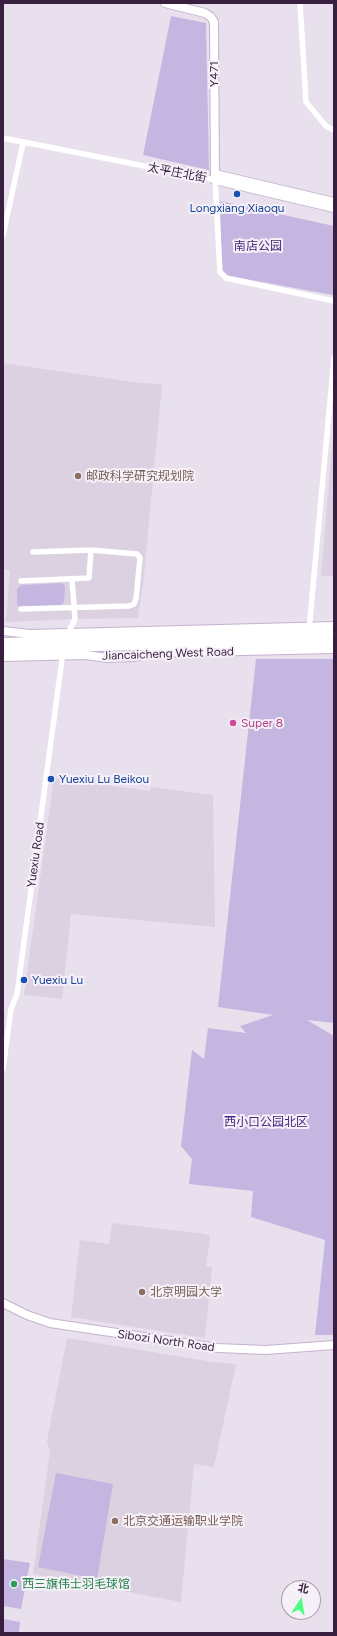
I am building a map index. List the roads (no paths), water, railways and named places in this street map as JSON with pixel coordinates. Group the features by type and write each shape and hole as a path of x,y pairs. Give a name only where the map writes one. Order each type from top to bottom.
{"street":[{"name":"Y471","path":"166,3 206,13 214,22 215,177"},
{"path":"300,3 306,102 326,126 334,130"},
{"name":"太平庄北街","path":"3,138 23,143 215,177 220,272 226,278 334,301"},
{"path":"3,235 23,143"},
{"path":"215,177 334,202"},
{"path":"215,177 334,208"},
{"path":"309,634 334,358"},
{"path":"21,580 89,578 91,550"},
{"path":"21,610 129,606 134,604 140,558 137,554 91,550 33,552"},
{"name":"Yuexiu Road","path":"3,1069 11,1009 17,994 65,644 75,619 72,579"},
{"name":"Jiancaicheng West Road","path":"3,642 65,644 220,644 309,634 334,626"},
{"name":"Jiancaicheng West Road","path":"3,631 30,634 65,644 86,655 107,658 154,653 334,649"},
{"name":"Jiancaicheng West Road","path":"309,634 334,642"},
{"name":"Jiancaicheng West Road","path":"3,649 65,644 334,634"},
{"name":"Jiancaicheng West Road","path":"3,657 65,644"},
{"path":"220,644 253,651"},
{"name":"Sibozi North Road","path":"3,1303 27,1315 50,1323 218,1348 266,1350 334,1345"}],"place":[{"name":"Longxiang Xiaoqu","path":"237,194"},
{"name":"邮政科学研究规划院","path":"78,476"},
{"name":"Super 8","path":"233,723"},
{"name":"Yuexiu Lu Beikou","path":"51,779"},
{"name":"Yuexiu Lu","path":"24,980"},
{"name":"北京明园大学","path":"142,1292"},
{"name":"北京交通运输职业学院","path":"115,1521"},
{"name":"西三旗伟士羽毛球馆","path":"14,1584"}],"park label":[{"name":"南店公园","path":"258,246"},
{"name":"西小口公园北区","path":"266,1122"}]}
